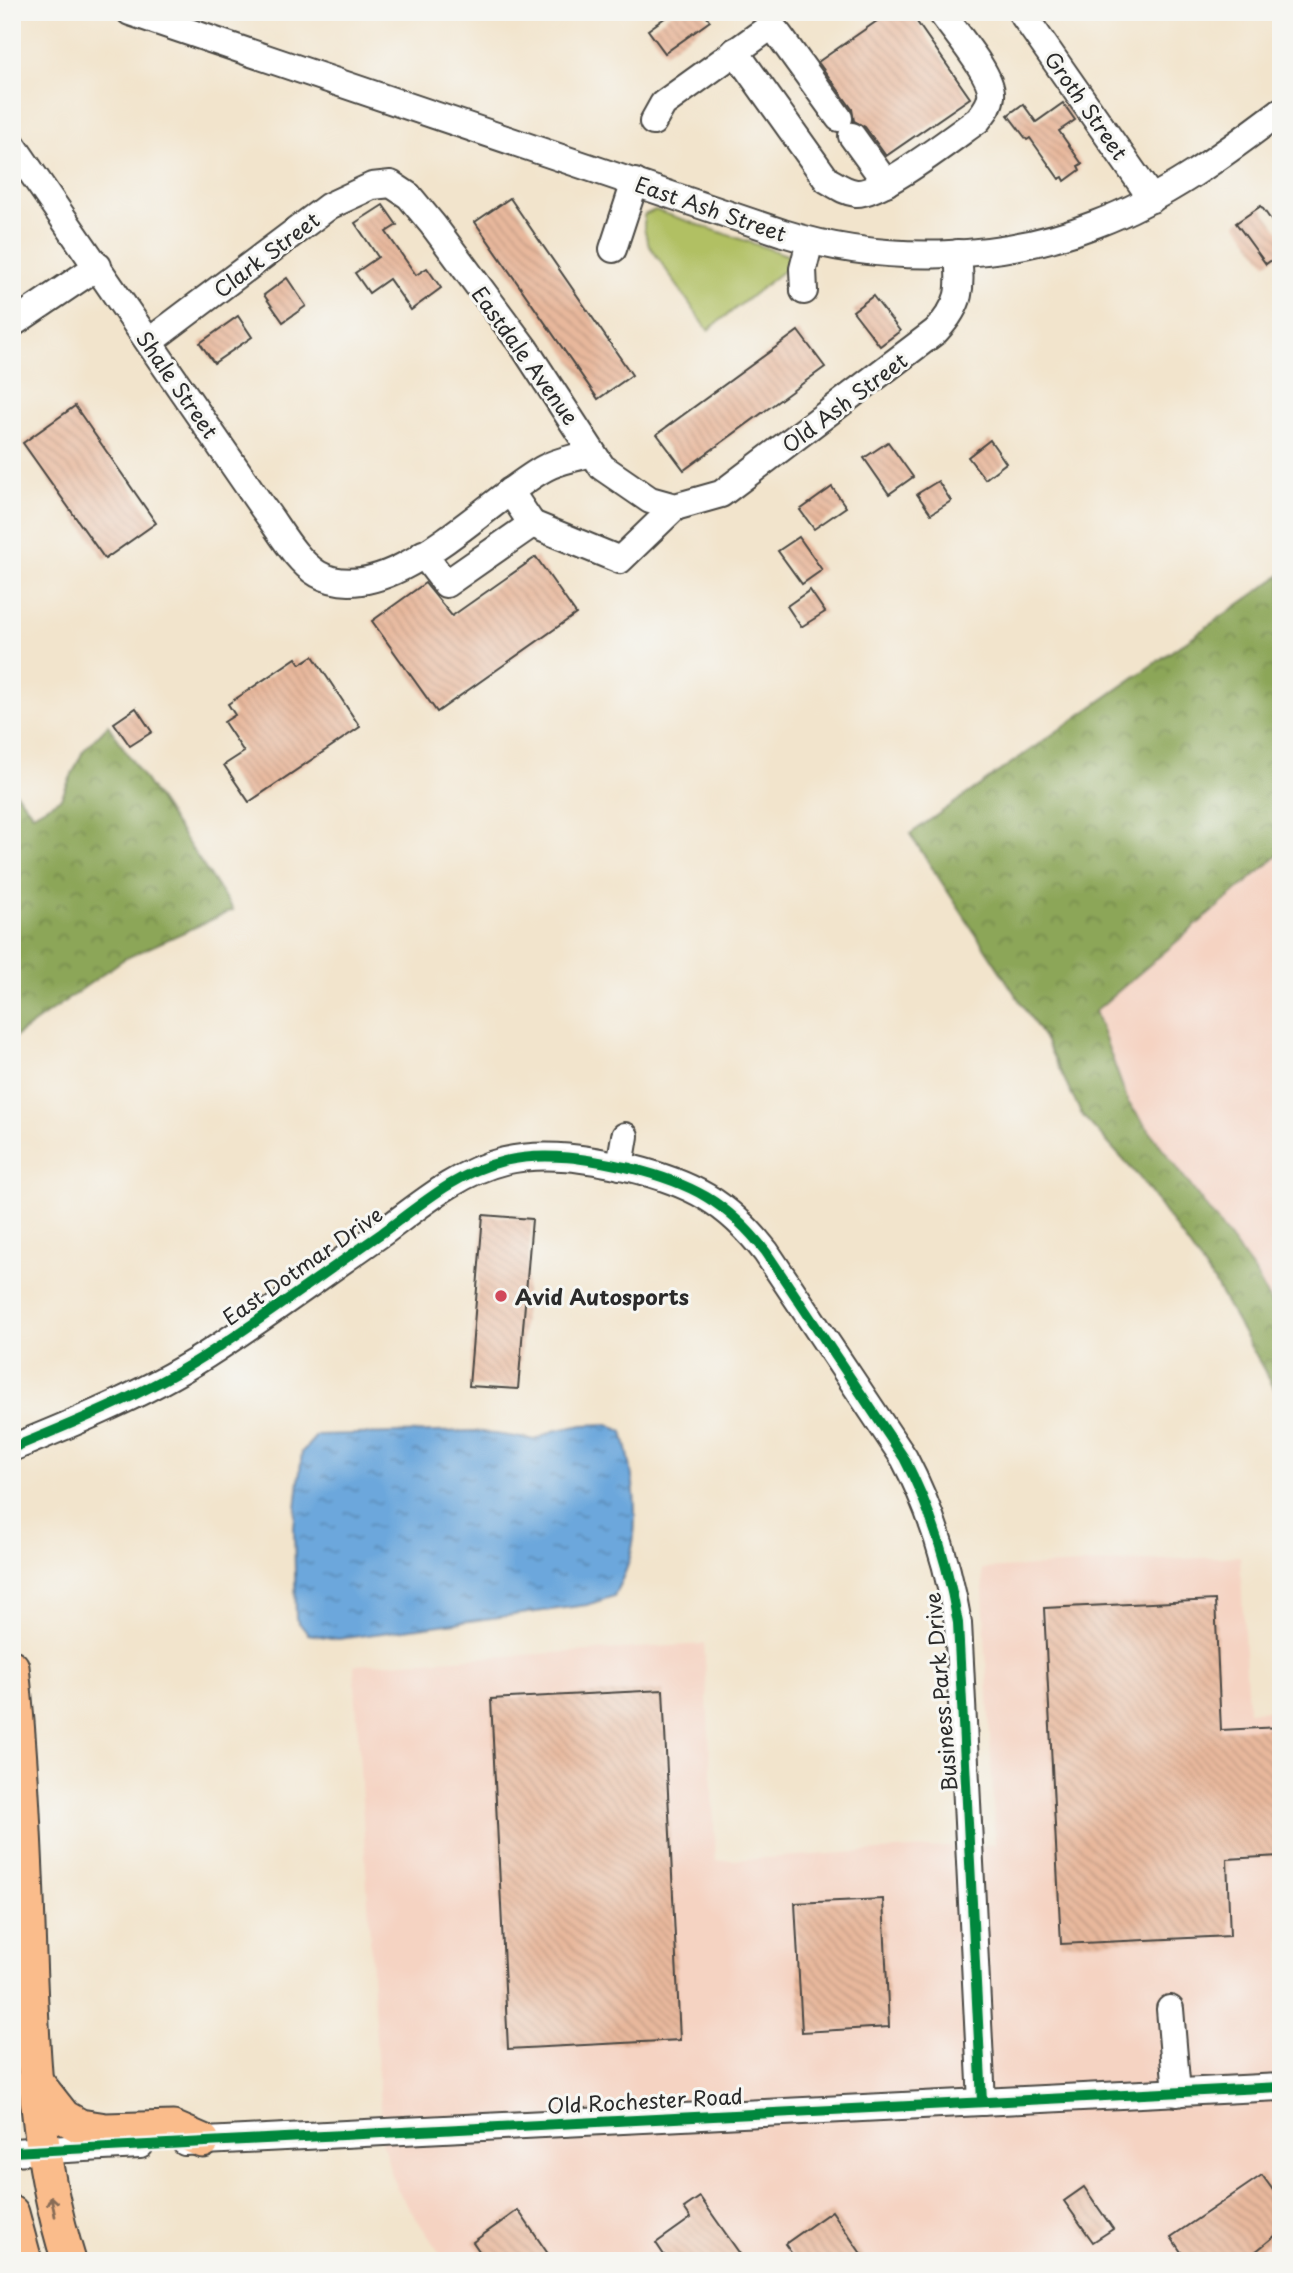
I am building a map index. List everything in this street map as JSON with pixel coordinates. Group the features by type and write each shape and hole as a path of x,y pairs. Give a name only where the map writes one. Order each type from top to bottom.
{"main road":[{"path":"12,1667 25,1822 33,2078 27,2151 55,2217 69,2261"},
{"path":"33,2078 64,2117 80,2126 106,2130 173,2128 203,2141"}],"street":[{"name":"East Ash Street","path":"130,12 810,241 887,254 958,253 1056,237 1094,225 1152,199 1201,170 1278,118"},
{"path":"735,51 827,180 845,190 858,193 886,183 978,120 989,106 992,94 989,79 941,12"},
{"name":"Groth Street","path":"1021,12 1152,199"},
{"path":"653,122 663,103 762,32 774,29 886,183"},
{"name":"Shale Street","path":"12,144 295,553 317,573 352,583 390,574 424,554"},
{"path":"612,248 635,182"},
{"name":"Clark Street","path":"150,341 329,206 372,186 391,184"},
{"name":"Eastdale Avenue","path":"391,184 409,196 433,225 568,412 602,467 650,500 675,507"},
{"path":"804,291 803,269 810,241"},
{"name":"Old Ash Street","path":"675,507 721,495 936,331 953,313 960,291 958,253"},
{"path":"12,324 98,266"},
{"path":"532,524 446,584 424,554 547,466 591,453"},
{"path":"510,491 532,524 620,560 675,507"},
{"path":"620,1166 625,1136"},
{"name":"East Dotmar Drive","path":"12,1448 126,1398 214,1350 462,1176 503,1161 537,1156 620,1166"},
{"name":"Business Park Drive","path":"620,1166 683,1183 726,1208 745,1225 766,1252 904,1458 943,1546 958,1623 982,2102"},
{"path":"1170,2010 1177,2093"},
{"name":"Old Rochester Road","path":"27,2151 1281,2088"}],"shaded area":[{"path":"1281,853 1281,1318 1254,1271 1128,1102 1094,1011"},
{"path":"1240,1556 1248,1711 1281,1710 1281,2261 445,2261 396,2188 382,2142 354,1665 704,1644 716,1861 995,1844 982,1569"}],"green space":[{"path":"655,210 790,256 787,268 708,330 649,245 644,229 644,215"},
{"path":"1281,575 1281,853 1095,1011 1128,1102 1254,1271 1281,1323 1281,1400 1213,1280 1140,1178 1082,1115 1044,1038 910,834"},
{"path":"108,725 233,910 124,959 12,1039 12,788 33,814 61,798 83,751"}],"water":[{"path":"608,1424 623,1432 630,1463 635,1513 633,1546 614,1596 587,1605 338,1639 308,1634 296,1619 294,1527 302,1452 317,1435 475,1431 536,1440 553,1431 582,1425"}],"building":[{"path":"673,12 703,12 710,21 665,53 648,30"},
{"path":"890,12 910,12 970,98 886,156 865,127 854,121 852,109 818,62"},
{"path":"1063,103 1075,120 1059,131 1082,164 1078,166 1080,170 1065,181 1063,177 1059,179 1030,138 1027,140 1008,115 1023,104 1036,122"},
{"path":"510,198 632,375 598,399 475,222"},
{"path":"383,205 397,225 386,232 416,275 427,268 441,288 411,310 389,279 369,293 355,273 378,257 355,223"},
{"path":"1261,206 1281,234 1281,253 1266,264 1236,223"},
{"path":"287,278 306,306 283,322 264,295"},
{"path":"873,296 900,331 880,346 853,311"},
{"path":"238,316 252,337 214,363 200,343"},
{"path":"798,331 825,367 684,470 657,434"},
{"path":"75,406 156,523 105,559 23,443"},
{"path":"990,440 1006,463 985,479 968,457"},
{"path":"888,442 913,477 889,494 864,458"},
{"path":"938,481 951,501 931,514 917,494"},
{"path":"832,487 846,507 814,529 800,510"},
{"path":"799,537 822,570 802,584 778,551"},
{"path":"536,557 576,614 437,712 372,621 425,583 452,616"},
{"path":"810,590 825,612 801,627 787,606"},
{"path":"313,656 360,727 249,802 224,765 244,752 224,722 235,715 228,704 296,658 300,664"},
{"path":"136,708 152,732 130,746 114,723"},
{"path":"483,1215 532,1219 518,1389 469,1386"},
{"path":"1215,1600 1221,1730 1281,1727 1281,1856 1227,1859 1230,1936 1061,1944 1044,1608"},
{"path":"663,1690 680,2040 508,2049 491,1699"},
{"path":"883,1899 889,2027 802,2032 795,1903"},
{"path":"1262,2175 1281,2201 1281,2231 1244,2261 1187,2261 1171,2237"},
{"path":"1084,2187 1113,2229 1093,2242 1064,2201"},
{"path":"700,2197 745,2261 668,2261 656,2243 691,2218 684,2208"},
{"path":"518,2210 553,2261 486,2261 473,2242"},
{"path":"832,2211 866,2261 797,2261 785,2244"}],"cycle path":[{"path":"12,1448 117,1403 193,1363 440,1191 487,1166 520,1158 552,1156 599,1162 672,1180 722,1207 766,1252 904,1458 931,1518 944,1559 958,1623 982,2102"},
{"path":"12,2152 1281,2087"}],"place":[{"name":"Avid Autosports","path":"501,1296"}]}
